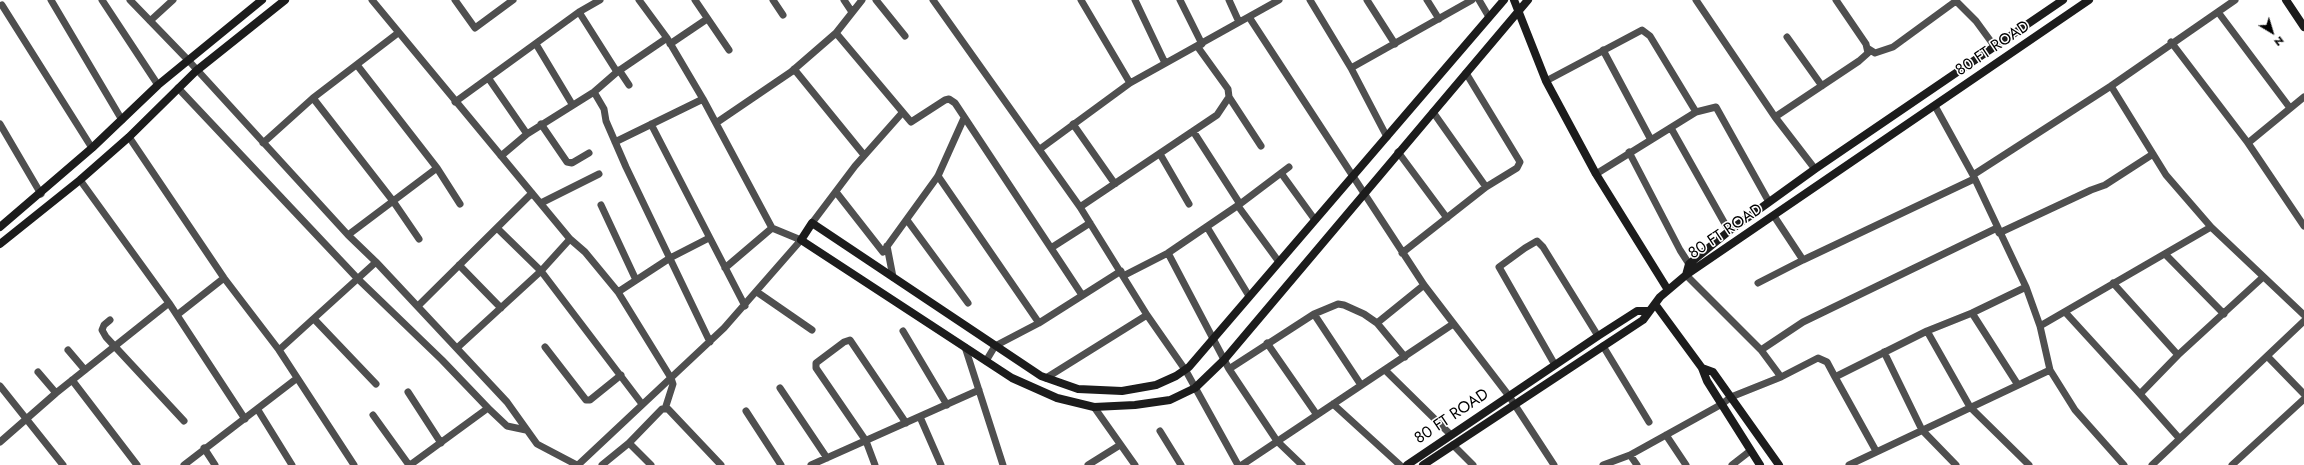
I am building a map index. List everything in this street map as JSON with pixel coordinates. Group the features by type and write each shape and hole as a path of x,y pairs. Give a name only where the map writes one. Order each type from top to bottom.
{"street":[{"path":"51,0 122,120"},
{"path":"102,0 158,85"},
{"path":"130,0 188,60 196,71 348,235 418,306 507,402 537,444 577,465 710,342 745,306 801,240 812,223 864,155 902,113"},
{"path":"150,21 173,0"},
{"path":"0,227 41,194 158,85 262,0"},
{"path":"0,244 80,180 128,137 196,71 285,0"},
{"path":"372,0 570,239 585,252 618,292 671,378 673,384 665,409 662,410 630,444 602,465"},
{"path":"455,0 475,28 513,0"},
{"path":"455,102 489,79 580,12 600,0"},
{"path":"639,0 668,41 703,99 772,228 801,240 1012,378 1057,398 1094,407 1135,405 1170,400 1195,388 1224,360 1363,193 1528,0"},
{"path":"695,0 729,50"},
{"path":"773,0 784,15"},
{"path":"844,0 852,12"},
{"path":"716,124 794,69 836,32 862,0"},
{"path":"876,0 905,36"},
{"path":"934,0 1040,148 1080,207 1147,315 1186,371 1238,465"},
{"path":"1081,0 1130,83"},
{"path":"1135,0 1165,63"},
{"path":"1180,0 1200,45 1228,89 1229,97 1261,146"},
{"path":"1229,0 1239,22"},
{"path":"1040,148 1130,83 1279,0"},
{"path":"1310,0 1351,68 1387,137"},
{"path":"1367,0 1395,44"},
{"path":"1427,0 1439,19"},
{"path":"1351,68 1472,0"},
{"path":"1479,0 1490,17"},
{"path":"812,223 995,346 1046,378 1078,389 1122,391 1156,385 1186,371 1504,0"},
{"path":"1514,0 1546,81 1596,174 1668,290"},
{"path":"1696,0 1775,117 1815,169"},
{"path":"1836,0 1867,48 1875,53 1893,47 1955,1 1976,21 1994,47"},
{"name":"80 FT ROAD","path":"1686,275 1690,264 1729,231 1815,169 2064,0"},
{"name":"80 FT ROAD","path":"1686,275 2088,0"},
{"path":"1758,283 1802,260 1974,177 2111,86 2171,42 2235,0"},
{"path":"2286,0 2304,27"},
{"path":"2,5 92,148"},
{"path":"580,12 628,85"},
{"path":"2218,12 2290,108"},
{"path":"1249,17 1402,253 1453,324 1509,396 1554,465"},
{"path":"501,156 541,124 594,92 618,71 708,19"},
{"path":"1546,81 1642,30 1650,36 1696,112"},
{"path":"836,32 909,120 914,121 949,99 955,104 1082,295"},
{"path":"263,142 313,98 398,33"},
{"path":"1787,37 1822,86"},
{"path":"2171,42 2248,143 2304,226"},
{"path":"536,44 572,104"},
{"path":"1775,117 1859,62 1868,53 1867,48"},
{"path":"1603,50 1650,138"},
{"path":"357,65 437,168 460,204"},
{"path":"794,69 864,155"},
{"path":"1402,253 1486,187 1517,168 1520,162 1466,73"},
{"path":"489,79 527,134"},
{"path":"2111,86 2166,175 2211,227 2262,278 2304,315"},
{"path":"178,88 358,279 442,360 488,408 507,426 526,430"},
{"path":"594,92 604,109 615,142 710,342"},
{"path":"1080,207 1217,115 1229,97"},
{"path":"2248,143 2304,97"},
{"path":"313,98 393,201 419,239"},
{"path":"615,142 703,99"},
{"path":"1935,106 1974,177 1998,231 2026,287 2040,326 2050,370 2075,410 2124,465"},
{"path":"1596,174 1650,138 1671,128 1696,112 1716,107 1769,202"},
{"path":"1433,112 1486,187"},
{"path":"836,192 883,252 938,176 964,118"},
{"path":"0,124 41,194"},
{"path":"541,124 567,162 572,163 589,153"},
{"path":"651,124 745,306"},
{"path":"1073,124 1115,184"},
{"path":"1671,128 1729,231"},
{"path":"1193,131 1239,205 1279,262"},
{"path":"128,137 224,278 279,350 296,379 354,465"},
{"path":"1398,152 1447,218"},
{"path":"1629,152 1680,250 1690,264"},
{"path":"1160,154 1189,204"},
{"path":"1761,350 1804,322 1998,231 2105,185 2153,154"},
{"path":"986,361 995,346 1039,323 1082,295 1122,274 1168,253 1239,205 1289,167"},
{"path":"348,235 437,168"},
{"path":"1281,173 1315,220"},
{"path":"541,203 599,174"},
{"path":"938,176 1039,323"},
{"path":"80,180 169,303 245,419"},
{"path":"418,306 532,193"},
{"path":"601,205 636,280"},
{"path":"1774,216 1802,260"},
{"path":"907,220 968,303"},
{"path":"1051,248 1090,223"},
{"path":"1207,227 1249,296"},
{"path":"2040,326 2211,227"},
{"path":"497,228 541,271 642,404"},
{"path":"725,268 772,228"},
{"path":"618,292 670,258 709,238"},
{"path":"457,348 541,271 570,239"},
{"path":"1555,365 1499,268 1525,248 1537,241 1543,247 1598,336"},
{"path":"887,246 893,277"},
{"path":"1168,253 1214,338 1228,369 1277,440 1302,465"},
{"path":"2164,254 2224,314"},
{"path":"279,350 376,262"},
{"path":"459,265 501,308"},
{"path":"1648,311 1668,290 1686,275 1761,350 1781,376"},
{"path":"177,315 224,278"},
{"path":"2140,394 2178,355 2262,278"},
{"path":"2113,283 2178,355"},
{"path":"1377,323 1424,285"},
{"path":"1835,377 1927,331 1972,313 2026,287"},
{"path":"757,292 812,330"},
{"path":"0,442 27,420 56,393 169,303"},
{"path":"1228,369 1314,314 1338,304 1344,305 1364,314 1377,323 1405,357"},
{"path":"1655,304 1702,368 1707,381 1760,465"},
{"name":"80 FT ROAD","path":"1407,465 1598,336 1637,312 1648,311"},
{"name":"80 FT ROAD","path":"1423,465 1643,320 1648,311"},
{"path":"2065,312 2179,438"},
{"path":"1972,313 2018,385"},
{"path":"1314,314 1361,385"},
{"path":"1046,378 1147,315"},
{"path":"314,319 376,384"},
{"path":"110,320 104,324 102,330 114,346 184,421"},
{"path":"2152,465 2179,438 2268,357 2304,321"},
{"path":"1242,465 1277,440 1453,324"},
{"path":"1927,331 1970,407 2029,465"},
{"path":"903,332 947,405"},
{"path":"875,465 866,441 816,368 816,363 844,342 850,340 906,423"},
{"path":"1268,343 1317,415"},
{"path":"1603,346 1649,422"},
{"path":"545,347 586,400 590,400 621,375"},
{"path":"965,347 1003,465"},
{"path":"68,350 85,370"},
{"path":"1884,352 1922,430 1956,465"},
{"path":"2268,357 2304,394"},
{"path":"1603,465 1630,455 1722,404 1731,397 1781,376 1818,358 1827,362 1876,451"},
{"path":"1702,368 1713,372 1779,465"},
{"path":"1384,370 1451,435"},
{"path":"1853,464 1876,451 2050,370"},
{"path":"38,372 56,393"},
{"path":"184,465 204,448 258,410 296,379"},
{"path":"72,380 137,465"},
{"path":"0,386 63,465"},
{"path":"780,388 827,458"},
{"path":"813,465 979,390"},
{"path":"408,392 441,443"},
{"path":"2232,465 2304,399"},
{"path":"1333,404 1400,465"},
{"path":"1094,407 1135,465"},
{"path":"373,415 409,465 488,408"},
{"path":"665,409 668,409 721,465"},
{"path":"258,410 292,465"},
{"path":"746,411 781,465"},
{"path":"920,417 941,465"},
{"path":"1160,431 1181,465"},
{"path":"1666,435 1686,465"},
{"path":"630,444 651,465"},
{"path":"1088,465 1120,445"},
{"path":"1453,445 1473,465"},
{"path":"204,448 215,465"},
{"path":"1732,465 1750,451"},
{"path":"1630,455 1636,465"}]}
